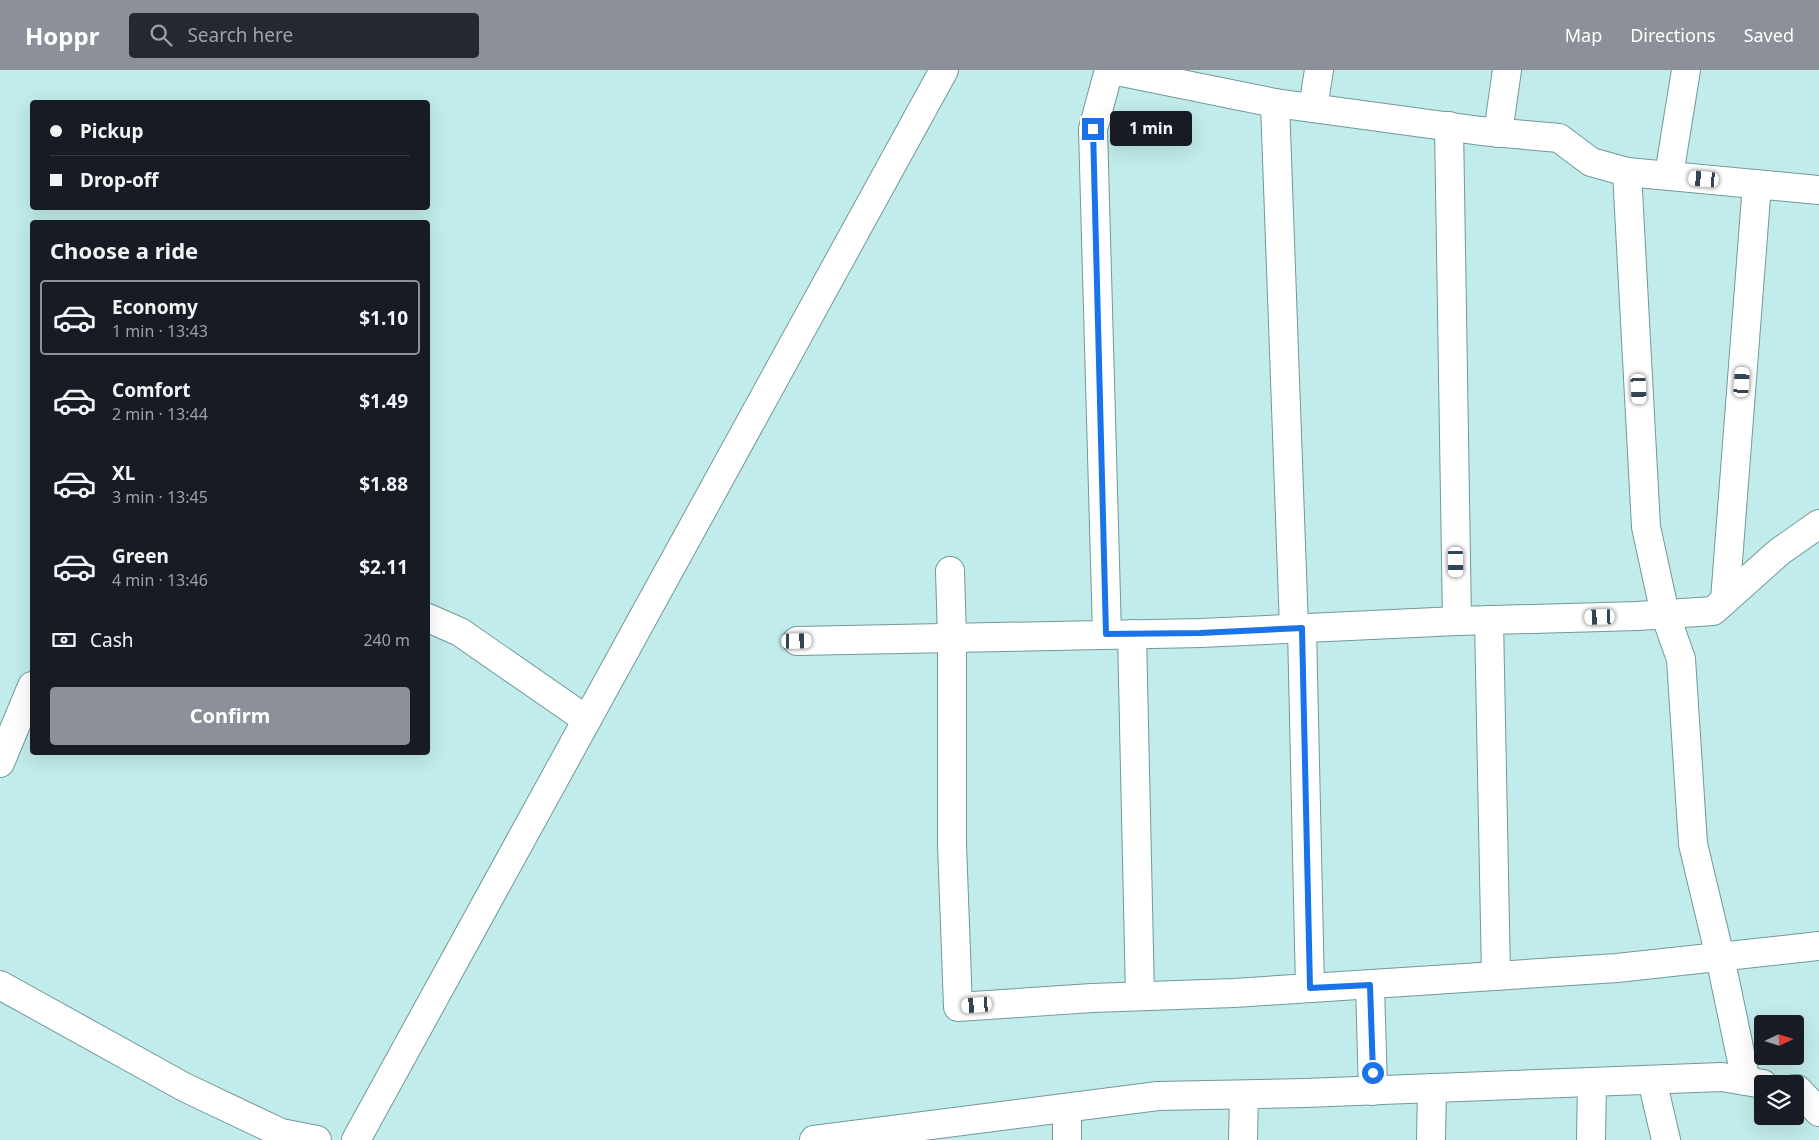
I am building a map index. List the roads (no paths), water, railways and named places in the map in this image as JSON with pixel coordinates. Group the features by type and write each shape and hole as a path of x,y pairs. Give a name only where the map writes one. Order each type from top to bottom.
{"street":[{"path":"356,1140 944,70"},
{"path":"1140,996 1093,129 1110,70 1313,108 1559,138 1591,162 1627,172 1819,190"},
{"path":"1313,108 1319,70"},
{"path":"1498,132 1507,70"},
{"path":"1669,175 1686,70"},
{"path":"1275,102 1298,628 1310,988"},
{"path":"1449,126 1457,621"},
{"path":"814,1140 881,1136 1158,1096 1374,1091 1722,1077 1754,1082 1720,957 1693,844 1681,659 1665,614 1646,527 1627,172"},
{"path":"1725,600 1756,184"},
{"path":"797,641 1119,634 1713,611 1778,552 1819,524"},
{"path":"950,571 952,638 952,844 958,1007 1092,998 1370,985 1617,968 1819,946"},
{"path":"430,619 460,632 587,720"},
{"path":"1488,620 1496,976"},
{"path":"0,763 30,691"},
{"path":"0,985 184,1088 281,1133 317,1140"},
{"path":"1370,985 1374,1091"},
{"path":"1652,1080 1666,1140"},
{"path":"1591,1140 1592,1082"},
{"path":"1431,1140 1432,1088"},
{"path":"1243,1140 1244,1095"},
{"path":"1804,1096 1819,1112"},
{"path":"1066,1140 1067,1108"}]}
